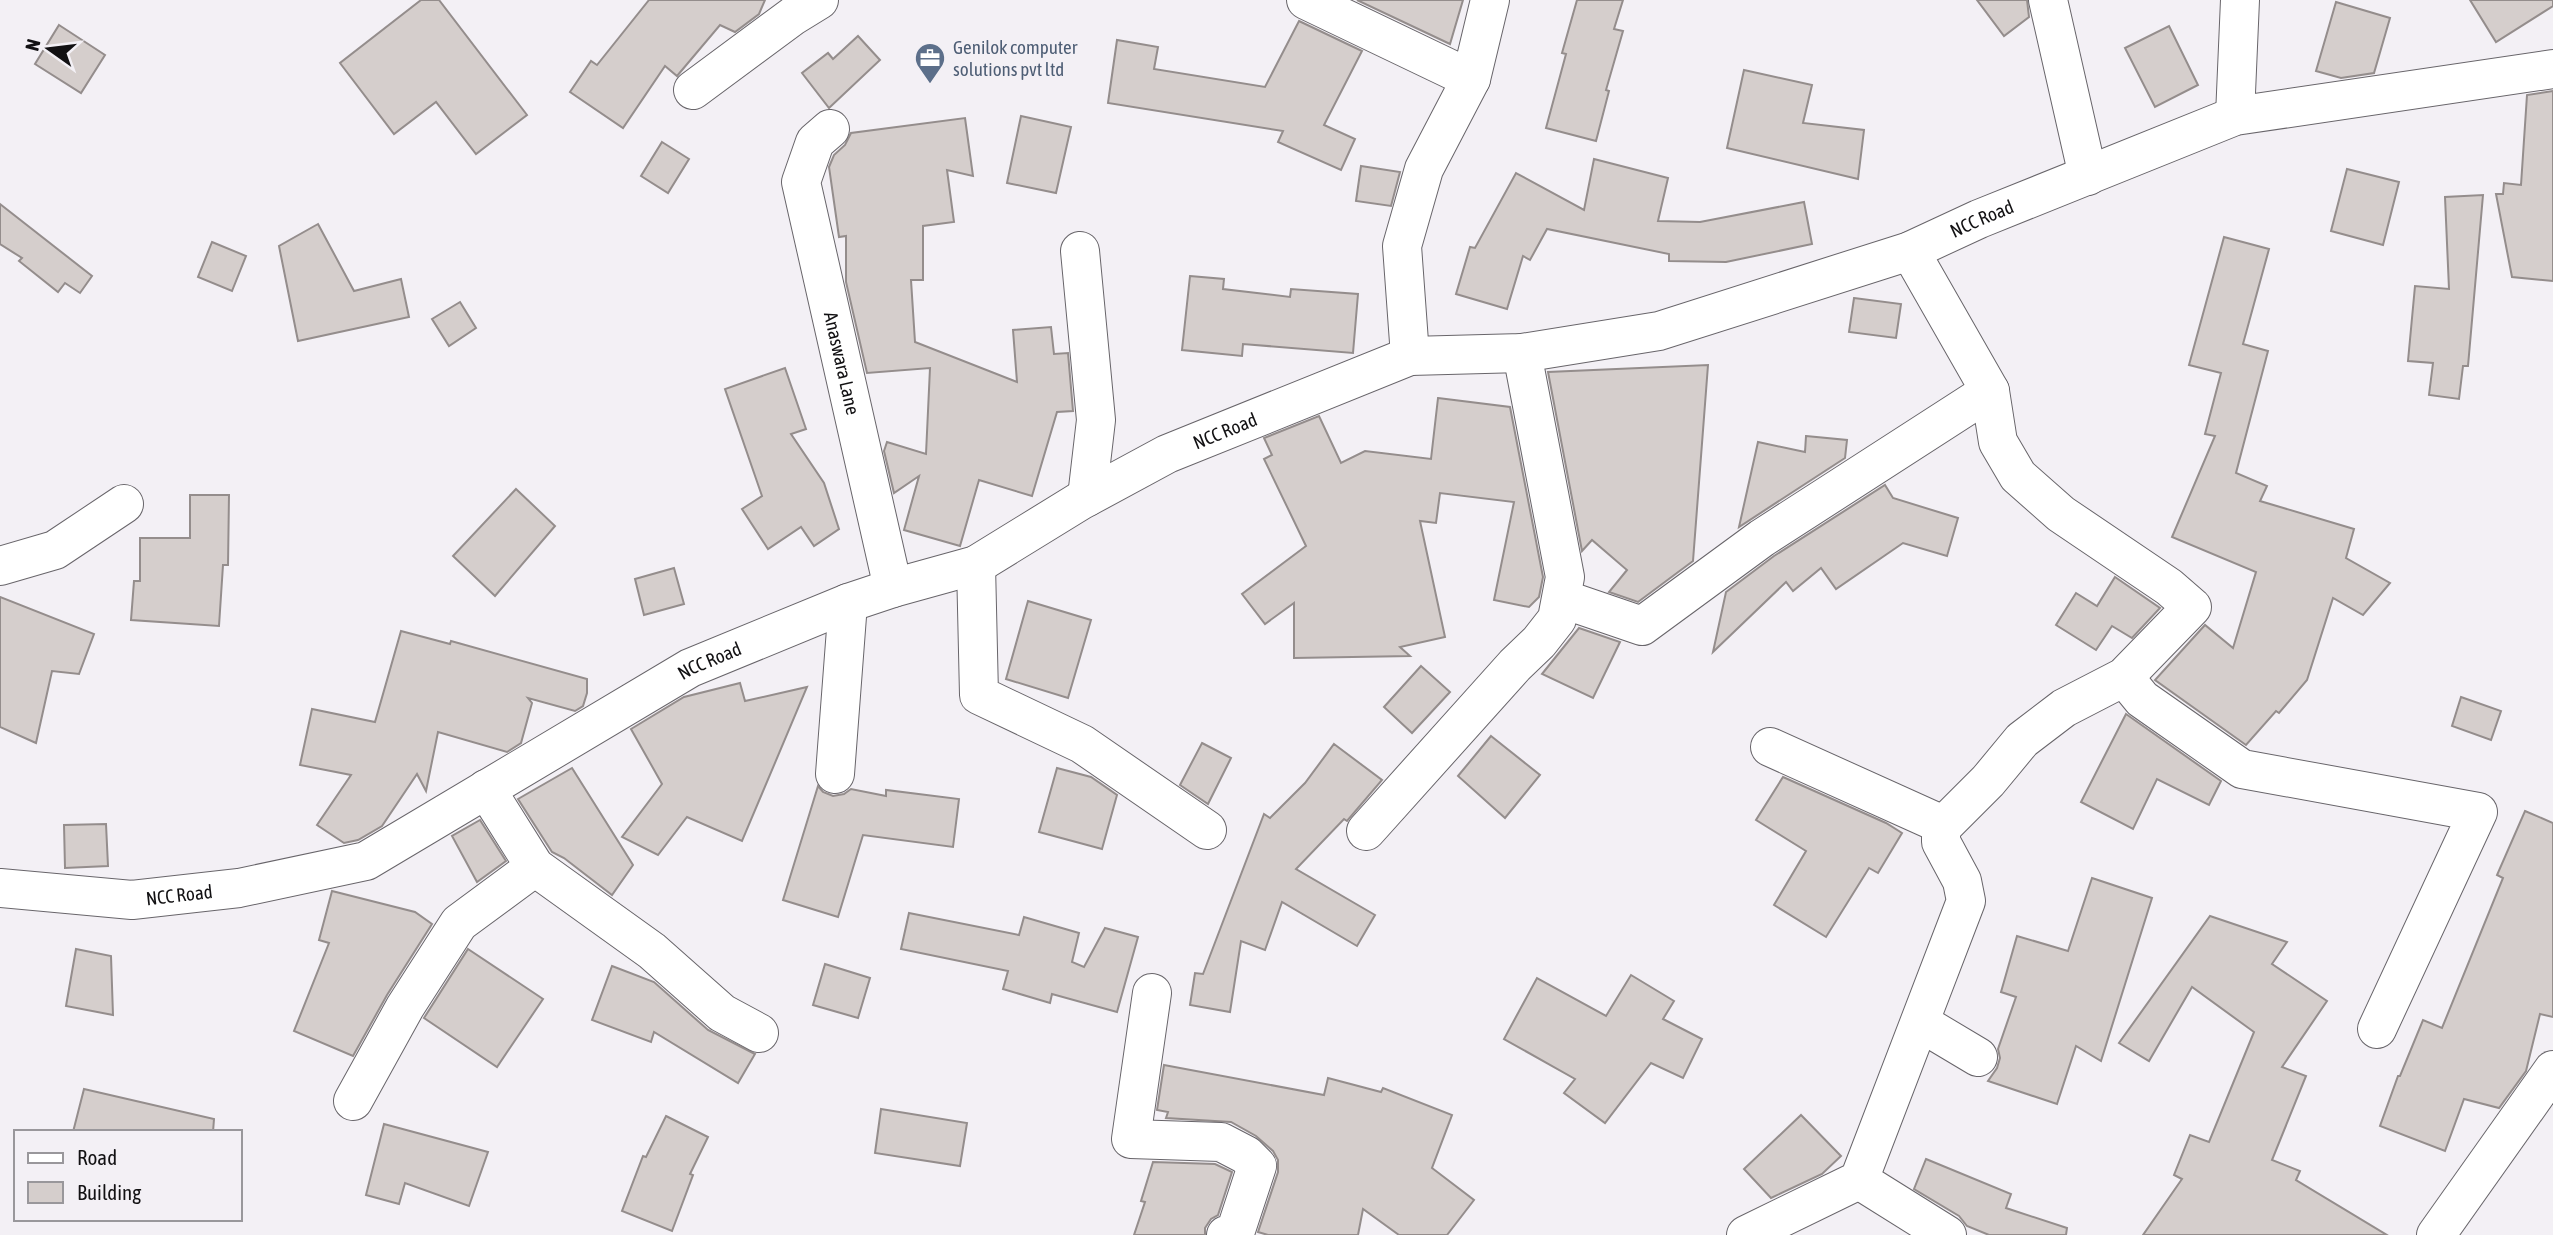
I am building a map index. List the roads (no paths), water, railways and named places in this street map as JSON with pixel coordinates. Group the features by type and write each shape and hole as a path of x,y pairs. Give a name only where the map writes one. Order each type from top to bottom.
{"street":[{"path":"693,90 819,0"},
{"path":"1306,0 1471,79"},
{"path":"1410,356 1402,246 1424,169 1471,79 1490,0"},
{"path":"2048,0 2088,176"},
{"path":"2235,116 2241,0"},
{"name":"NCC Road","path":"0,888 132,900 239,888 366,861 690,668 848,603 976,565 1087,497 1167,454 1410,356 1522,352 1659,331 1910,251 1979,219 2235,116 2553,69"},
{"name":"Anaswara Lane","path":"823,135 801,182 893,588"},
{"path":"1080,251 1096,420 1087,497"},
{"path":"1746,1235 1859,1180 1966,901 1962,881 1941,842 1943,825 1988,781 2022,740 2064,708 2123,677 2192,607 2169,587 2061,514 2018,475 1998,442 1990,391 1910,251"},
{"path":"1366,831 1557,619 1563,599 1565,577 1522,352"},
{"path":"1563,599 1643,626 1762,538 1990,391"},
{"path":"0,566 55,550 124,504"},
{"path":"976,565 979,695 1082,744 1207,830"},
{"path":"835,775 848,603"},
{"path":"2123,677 2142,699 2242,769 2478,812 2377,1029"},
{"path":"1770,747 1943,825"},
{"path":"486,789 535,867 652,951 722,1013 758,1033"},
{"path":"353,1101 404,1007 459,923 535,867"},
{"path":"1152,993 1131,1139 1221,1142 1246,1155 1257,1166 1235,1233 1226,1235"},
{"path":"1921,1023 1978,1058"},
{"path":"2436,1235 2553,1070"},
{"path":"1859,1180 1947,1235"}],"place":[{"name":"Genilok computer solutions pvt ltd","path":"930,85"}]}
